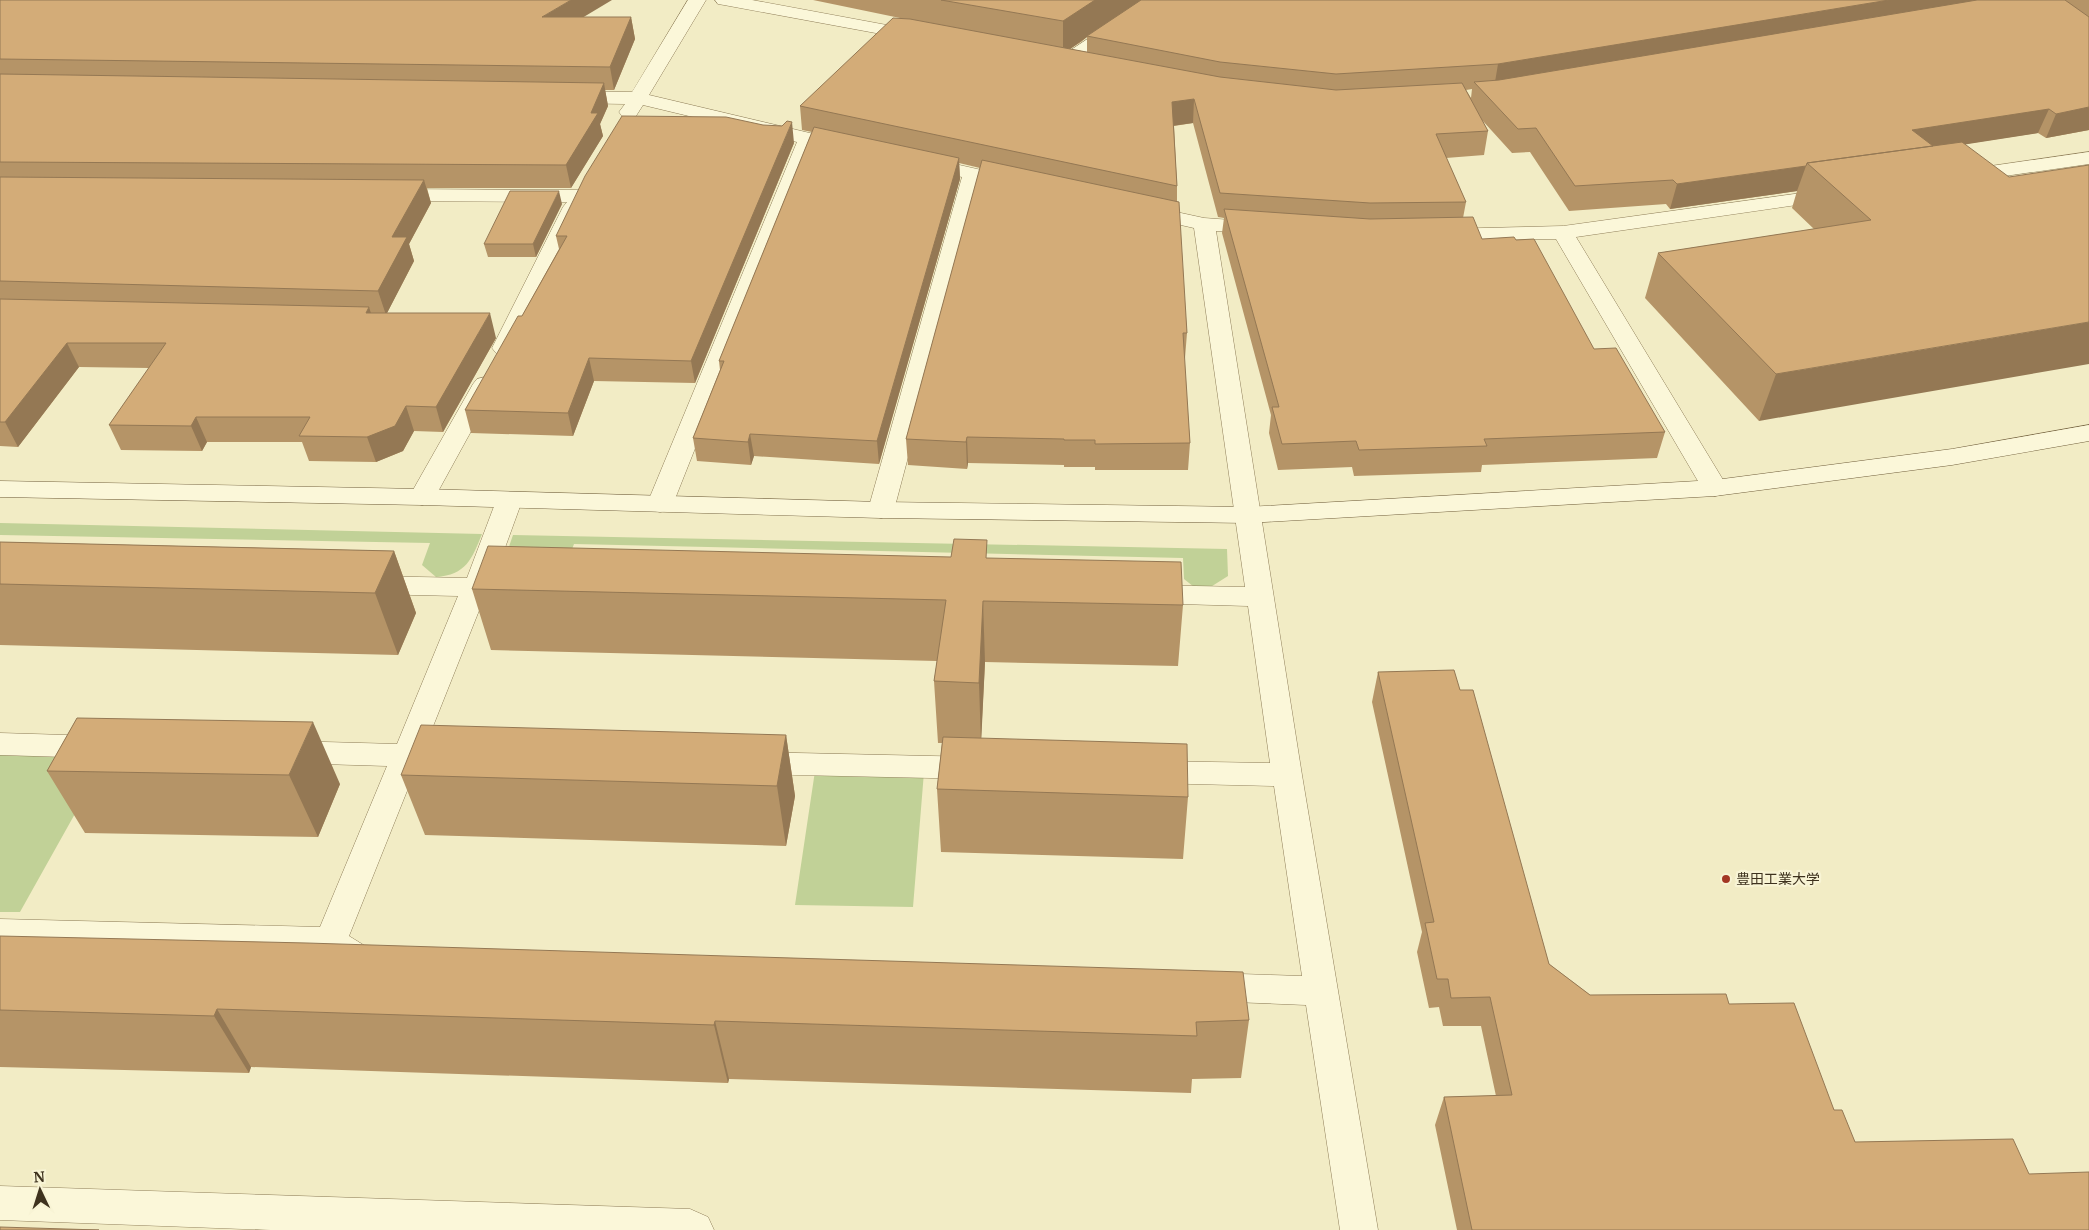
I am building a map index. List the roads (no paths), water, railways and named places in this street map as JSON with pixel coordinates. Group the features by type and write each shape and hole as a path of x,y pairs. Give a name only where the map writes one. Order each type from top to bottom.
{"street":[{"path":"618,131 697,0"},
{"path":"724,0 939,39"},
{"path":"1066,62 1158,0"},
{"path":"1047,59 1085,66"},
{"path":"548,97 637,98 866,151"},
{"path":"660,504 808,139"},
{"path":"1943,179 2089,158"},
{"path":"905,159 1031,186"},
{"path":"882,510 973,174"},
{"path":"369,195 583,188 506,326 422,497"},
{"path":"1425,235 1563,232 1846,193"},
{"path":"1127,208 1204,224 1280,230"},
{"path":"1204,224 1287,776 1360,1230"},
{"path":"1563,232 1715,488"},
{"path":"0,489 422,497 509,501 882,510 1248,515 1715,488 1952,457 2089,432"},
{"path":"331,942 478,582 509,501"},
{"path":"346,584 478,582 511,579"},
{"path":"1120,594 1260,597"},
{"path":"0,744 129,748"},
{"path":"258,751 476,757"},
{"path":"723,762 1000,769"},
{"path":"1129,772 1287,776"},
{"path":"0,933 331,942 362,963 392,964"},
{"path":"1184,986 1322,991"},
{"path":"0,1203 690,1227 695,1230"}],"place":[{"name":"豊田工業大学","path":"1726,879"}]}
